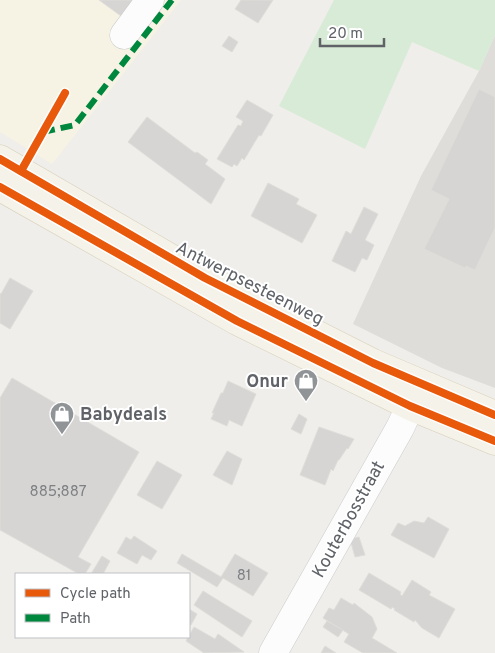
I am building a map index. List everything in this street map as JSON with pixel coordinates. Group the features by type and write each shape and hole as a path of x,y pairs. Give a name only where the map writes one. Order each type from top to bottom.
{"main road":[{"name":"Antwerpsesteenweg","path":"0,158 178,263 373,363 415,395 495,415"},
{"name":"Antwerpsesteenweg","path":"0,187 237,321 415,395 495,441"}],"street":[{"path":"124,35 150,0"},
{"name":"Kouterbosstraat","path":"273,653 400,428 415,395"}],"shaded area":[{"path":"0,0 181,0 52,164 0,132"},
{"path":"495,35 495,388 442,368 353,324 421,176 479,71"}],"green space":[{"path":"334,0 495,0 495,35 479,71 412,42 365,149 279,106"}],"building":[{"path":"99,0 134,0 121,16"},
{"path":"241,0 273,0 258,23 235,9"},
{"path":"229,36 238,42 232,52 222,46"},
{"path":"479,89 495,97 495,228 475,270 466,266 465,268 424,249 449,199 431,190"},
{"path":"247,100 273,115 244,160 242,158 237,166 234,164 232,167 217,159 238,125 241,126 243,121 236,117"},
{"path":"147,117 195,153 197,152 208,160 205,164 225,179 211,204 128,142"},
{"path":"268,183 299,199 296,204 317,215 302,243 251,216"},
{"path":"364,207 378,214 365,240 374,245 367,260 362,258 355,272 332,261 346,231 351,234"},
{"path":"10,278 33,291 10,329 0,323 0,293"},
{"path":"12,378 139,452 78,557 91,564 86,573 77,573 0,530 0,398"},
{"path":"228,381 256,394 242,426 229,420 227,426 211,419 214,413 212,413"},
{"path":"299,414 307,419 301,434 291,429"},
{"path":"319,427 354,439 338,460 333,471 331,469 325,485 300,475"},
{"path":"227,451 242,459 232,485 213,475"},
{"path":"157,461 182,475 162,509 137,495"},
{"path":"428,517 449,529 434,558 391,535 398,523 405,526 414,521 424,523"},
{"path":"134,536 157,551 151,560 142,555 137,564 117,553 126,537 131,540"},
{"path":"359,537 365,555 355,557 350,539"},
{"path":"182,554 221,577 235,554 268,573 253,596 223,578 217,587 177,563"},
{"path":"102,556 110,561 104,573 92,573"},
{"path":"369,573 401,592 402,596 412,580 431,592 429,595 455,609 439,638 422,628 415,620 414,622 392,607 391,609 359,590"},
{"path":"203,591 252,621 242,637 194,605"},
{"path":"341,598 353,605 354,603 372,617 377,629 372,638 397,653 363,653 344,642 349,634 323,618 329,608 334,610"},
{"path":"190,610 197,614 190,624"},
{"path":"327,621 343,630 338,637 323,627"},
{"path":"194,627 215,639 218,634 244,652 204,653 186,641 190,638"},
{"path":"325,646 336,653 321,653"}],"marked path":[{"path":"43,132 75,125 172,0"}],"cycle path":[{"path":"21,171 65,93"},
{"path":"0,159 205,278 373,363 495,415"},
{"path":"0,187 237,321 410,406 495,441"}],"place":[{"name":"Onur","path":"306,402"},
{"name":"Babydeals","path":"62,435"}]}
